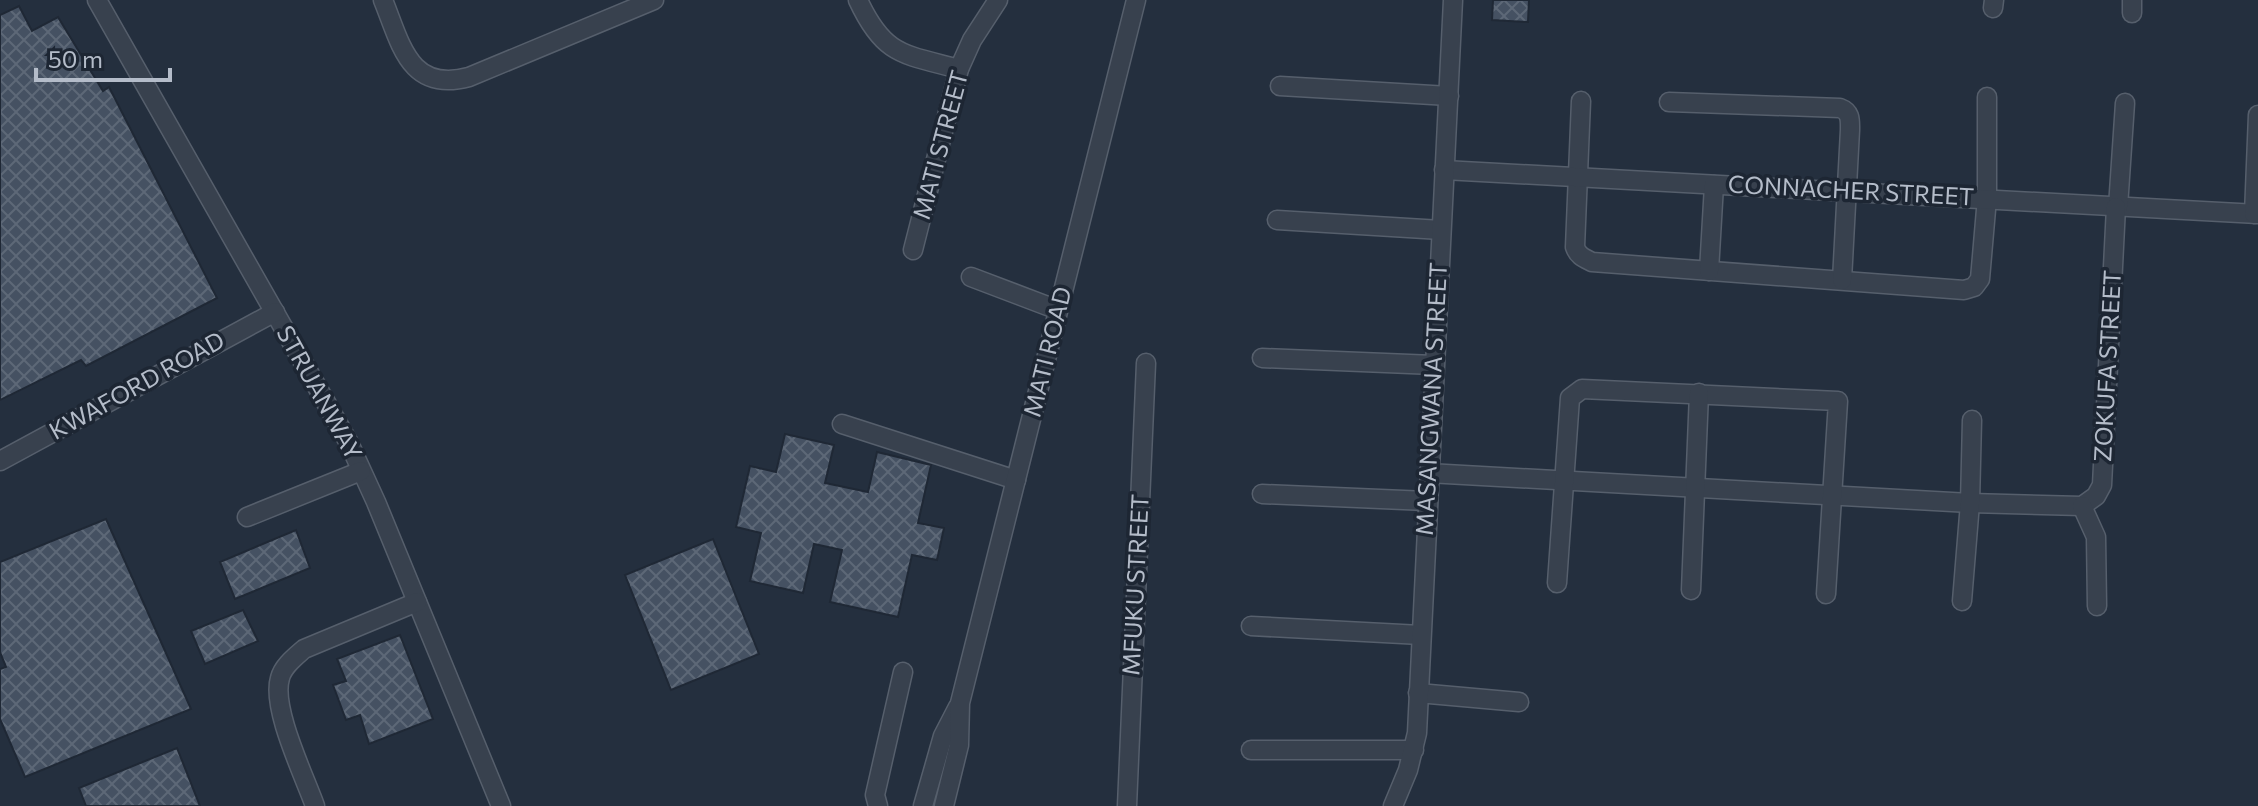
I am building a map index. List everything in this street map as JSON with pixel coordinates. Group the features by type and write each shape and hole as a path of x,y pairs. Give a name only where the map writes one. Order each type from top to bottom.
{"street":[{"name":"STRUANWAY","path":"97,0 349,443 501,806"},
{"path":"383,0 411,64 434,79 454,81 654,0"},
{"path":"858,0 869,25 885,43 910,55 959,69"},
{"name":"MATI STREET","path":"913,250 959,69 972,40 998,0"},
{"name":"MATI ROAD","path":"944,806 959,745 960,703 1136,0"},
{"name":"MASANGWANA STREET","path":"1396,801 1414,750 1453,0"},
{"path":"1280,86 1449,96"},
{"path":"1581,101 1575,247 1579,256 1592,262 1964,290 1974,287 1980,279 1987,198 1987,97"},
{"path":"1669,102 1845,110 1850,118 1842,280"},
{"name":"ZOKUFA STREET","path":"2082,506 2096,496 2102,485 2125,103"},
{"path":"2256,214 2258,115"},
{"name":"CONNACHER STREET","path":"1444,170 2256,214"},
{"path":"1709,271 1714,185"},
{"path":"1277,220 1441,230"},
{"path":"971,277 1058,310"},
{"name":"KWAFORD ROAD","path":"0,461 275,312"},
{"path":"1262,358 1434,365"},
{"name":"MFUKU STREET","path":"1127,806 1146,363"},
{"path":"1557,583 1570,398 1582,389 1699,393 1838,401 1826,594"},
{"path":"1691,590 1699,393"},
{"path":"1962,601 1970,503 1972,420"},
{"path":"842,424 1016,480"},
{"path":"247,517 361,471"},
{"path":"1428,473 1970,503 2082,506 2096,537 2097,606"},
{"path":"1262,494 1427,501"},
{"path":"315,806 278,704 280,677 290,661 304,649 417,602"},
{"path":"1251,626 1421,635"},
{"path":"878,806 875,795 903,672"},
{"path":"1418,693 1519,702"},
{"name":"MATI ROAD","path":"923,806 943,736 960,703"},
{"path":"1251,750 1414,750"}],"building":[{"path":"1493,0 1529,0 1528,22 1492,20"},
{"path":"19,6 32,31 58,17 103,91 109,87 217,298 86,366 81,360 0,400 0,15"},
{"path":"785,434 834,445 825,483 868,492 877,452 931,465 918,523 944,528 937,560 912,555 898,617 830,602 842,550 814,544 803,593 750,581 761,533 736,527 750,466 776,472"},
{"path":"106,519 191,709 25,777 0,719 0,669 6,667 0,652 0,562"},
{"path":"296,530 310,568 235,599 220,562"},
{"path":"713,539 759,654 671,690 625,575"},
{"path":"243,610 258,641 205,664 191,631"},
{"path":"400,635 433,719 369,744 360,715 346,720 333,685 346,681 337,659"},
{"path":"177,748 200,806 86,806 79,788"}]}
